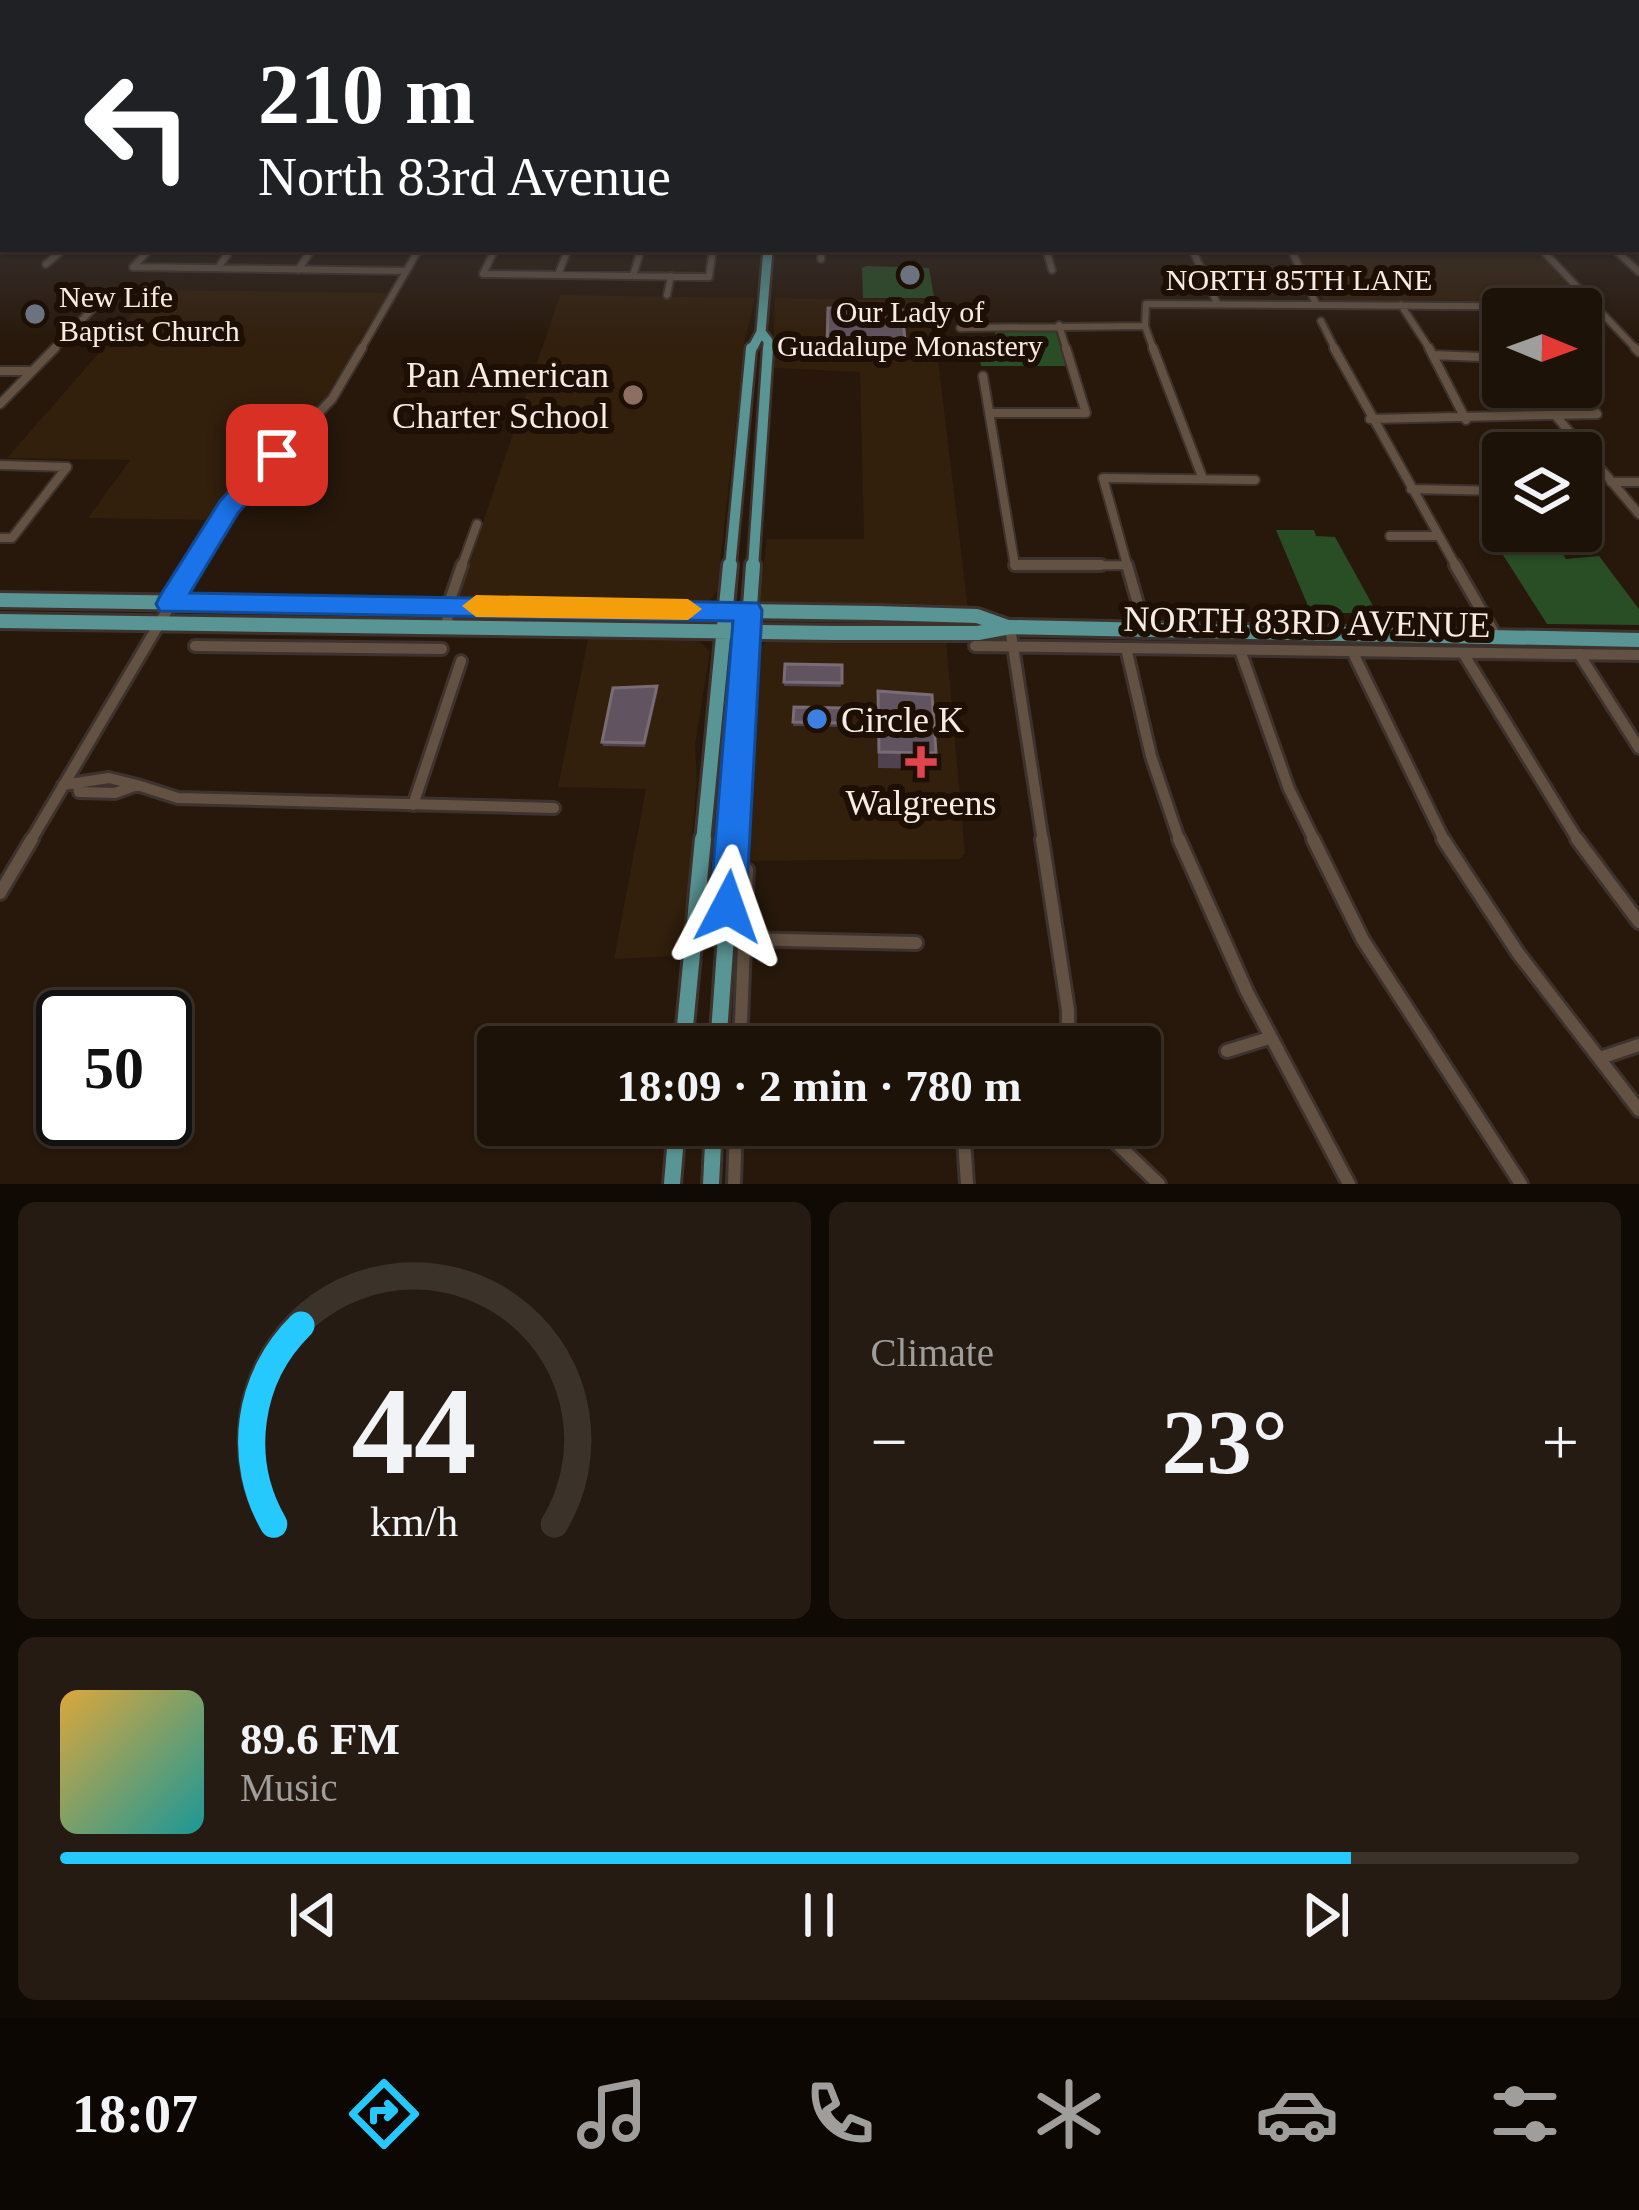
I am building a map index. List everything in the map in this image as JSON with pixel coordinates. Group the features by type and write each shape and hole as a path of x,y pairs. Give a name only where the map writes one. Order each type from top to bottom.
{"main road":[{"path":"685,1026 721,631 752,342 761,332 767,252"},
{"path":"721,1026 735,939 746,632 768,341 761,332"},
{"path":"741,445 762,445"},
{"name":"NORTH 83RD AVENUE","path":"0,600 977,616 1010,627"},
{"name":"NORTH 83RD AVENUE","path":"0,621 746,632 978,633 1010,627 1639,640"},
{"path":"672,1184 675,1146"},
{"path":"711,1184 713,1146"}],"street":[{"path":"46,264 60,252"},
{"path":"147,252 133,267 406,271"},
{"path":"218,268 229,252"},
{"path":"298,270 310,252"},
{"path":"0,893 157,624 242,490 332,399 416,252"},
{"path":"494,252 483,274 709,277 713,252"},
{"path":"558,275 567,252"},
{"path":"633,275 640,252"},
{"path":"1047,252 1052,270"},
{"path":"1193,252 1217,303"},
{"path":"1292,252 1316,304"},
{"path":"1544,252 1578,288"},
{"path":"668,296 671,276"},
{"path":"0,404 103,298"},
{"name":"NORTH 85TH LANE","path":"960,328 1145,326 1145,304 1482,306"},
{"path":"1401,305 1466,420"},
{"path":"1602,313 1637,348"},
{"path":"1321,321 1370,419 1498,638"},
{"path":"991,413 1086,413 1059,325"},
{"path":"1145,326 1203,479"},
{"path":"1433,356 1482,357"},
{"path":"0,371 31,371"},
{"path":"983,376 1015,566 1128,566"},
{"path":"1370,419 1597,414 1592,408"},
{"path":"1556,416 1639,514"},
{"path":"0,464 68,466 6,538"},
{"path":"1146,632 1103,478 1255,480"},
{"path":"1611,482 1639,482"},
{"path":"1412,489 1482,490"},
{"path":"448,626 448,606 477,524"},
{"path":"1390,536 1438,536"},
{"path":"1010,627 1068,1026"},
{"path":"195,646 442,649"},
{"name":"NORTH 83RD AVENUE","path":"975,646 1639,655"},
{"path":"1126,648 1160,788 1198,886 1269,1038 1349,1184"},
{"path":"1240,650 1289,789 1363,940 1522,1184"},
{"path":"1352,651 1437,829 1518,953 1639,1110"},
{"path":"1463,653 1522,760 1582,850 1639,922"},
{"path":"1579,654 1639,748"},
{"path":"413,805 461,661"},
{"path":"63,785 78,785 79,792 115,793 136,785 178,798 554,808"},
{"path":"739,1026 735,939 747,870"},
{"path":"691,938 916,943"},
{"path":"1227,1051 1269,1038"},
{"path":"1600,1058 1639,1045"},
{"path":"734,1184 735,1146"},
{"path":"964,1146 967,1184"},
{"path":"1120,1146 1159,1184"}],"shaded area":[{"path":"1299,252 1538,252 1570,288 1482,288 1482,302 1325,301 1305,275"},
{"path":"154,290 388,293 324,400 240,484 213,520 88,518 130,460 7,458"},
{"name":"Pan American Charter School","path":"560,295 755,298 745,340 717,591 708,603 457,599"},
{"path":"775,298 931,301 968,609 759,601 767,539 864,539 860,372 773,368"},
{"path":"771,637 834,643 946,640 965,854 959,859 740,861 758,650"},
{"path":"588,639 699,641 710,652 695,745 697,779 682,956 614,959 646,789 558,787"}],"green space":[{"path":"862,268 929,268 934,298 863,298"},
{"path":"994,327 1055,329 1066,366 981,366 978,349 998,349"},
{"path":"1276,530 1314,530 1316,536 1335,537 1377,613 1311,613"},
{"path":"1501,552 1561,552 1566,559 1599,556 1639,609 1639,625 1547,624"}],"building":[{"path":"828,308 902,309 906,350 827,349"},
{"path":"785,664 842,665 842,683 784,682"},
{"path":"657,686 644,743 602,742 613,688"},
{"name":"Walgreens","path":"878,691 932,695 936,753 879,752"},
{"name":"Circle K","path":"794,707 842,708 842,723 793,722"}],"slow traffic":[{"path":"476,606 688,609"}],"place":[{"name":"Our Lady of Guadalupe Monastery","path":"910,275"},
{"name":"New Life Baptist Church","path":"35,314"},
{"name":"Pan American Charter School","path":"633,395"},
{"name":"Circle K","path":"817,719"},
{"name":"Walgreens","path":"921,762"}],"route":[{"path":"277,455 229,507 170,604 748,610 728,907"}]}
